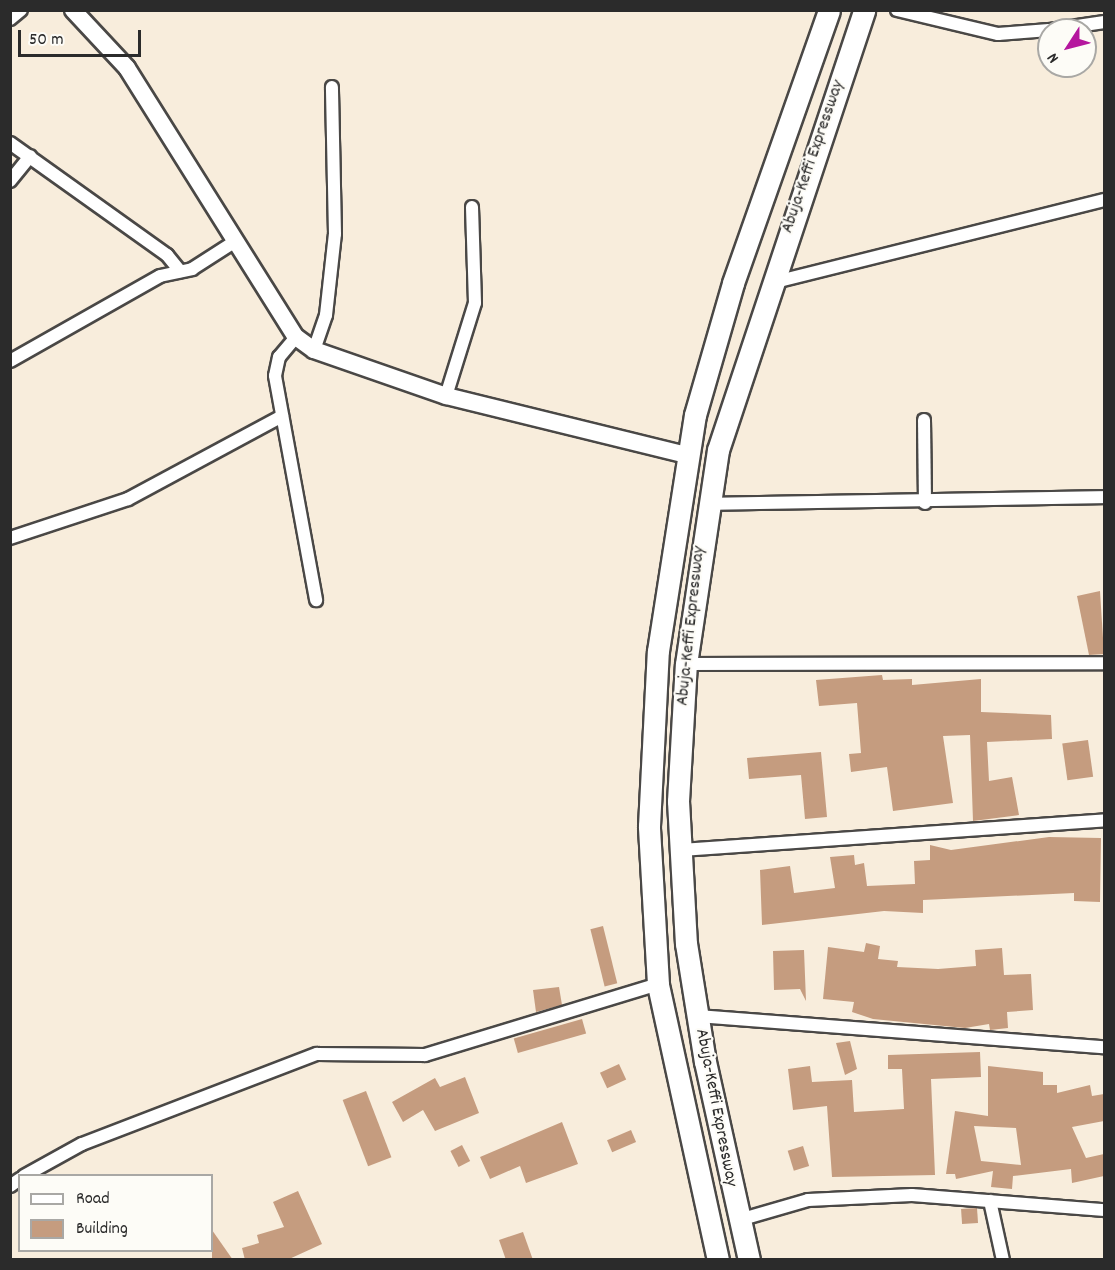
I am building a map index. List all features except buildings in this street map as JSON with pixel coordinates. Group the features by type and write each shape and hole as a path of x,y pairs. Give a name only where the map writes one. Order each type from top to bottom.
{"highway":[{"name":"Abuja-Keffi Expressway","path":"718,1260 658,984 650,759 661,617 686,455 733,283 829,10"},
{"name":"Abuja-Keffi Expressway","path":"749,1260 697,1016 681,850 686,664 707,504 736,386 864,10"}],"street":[{"path":"10,19 21,10"},
{"path":"73,10 127,68 234,242 296,337 314,350 446,396 686,455"},
{"path":"897,10 998,34 1037,31"},
{"path":"314,350 326,315 335,234 333,87"},
{"path":"10,143 167,255 180,271"},
{"path":"10,181 30,156"},
{"path":"771,284 1104,200"},
{"path":"446,396 475,303 472,207"},
{"path":"10,361 160,276 180,271 234,242"},
{"path":"296,337 279,357 275,376 316,600"},
{"path":"10,538 128,499 282,416"},
{"path":"924,420 925,504"},
{"path":"707,504 925,504 1104,497"},
{"path":"686,664 1104,663"},
{"path":"681,850 1104,820"},
{"path":"28,1174 82,1144 317,1054 425,1055 658,984"},
{"path":"697,1016 1104,1047"},
{"path":"739,1220 808,1200 912,1195 1104,1210"},
{"path":"990,1201 1003,1260"}]}
